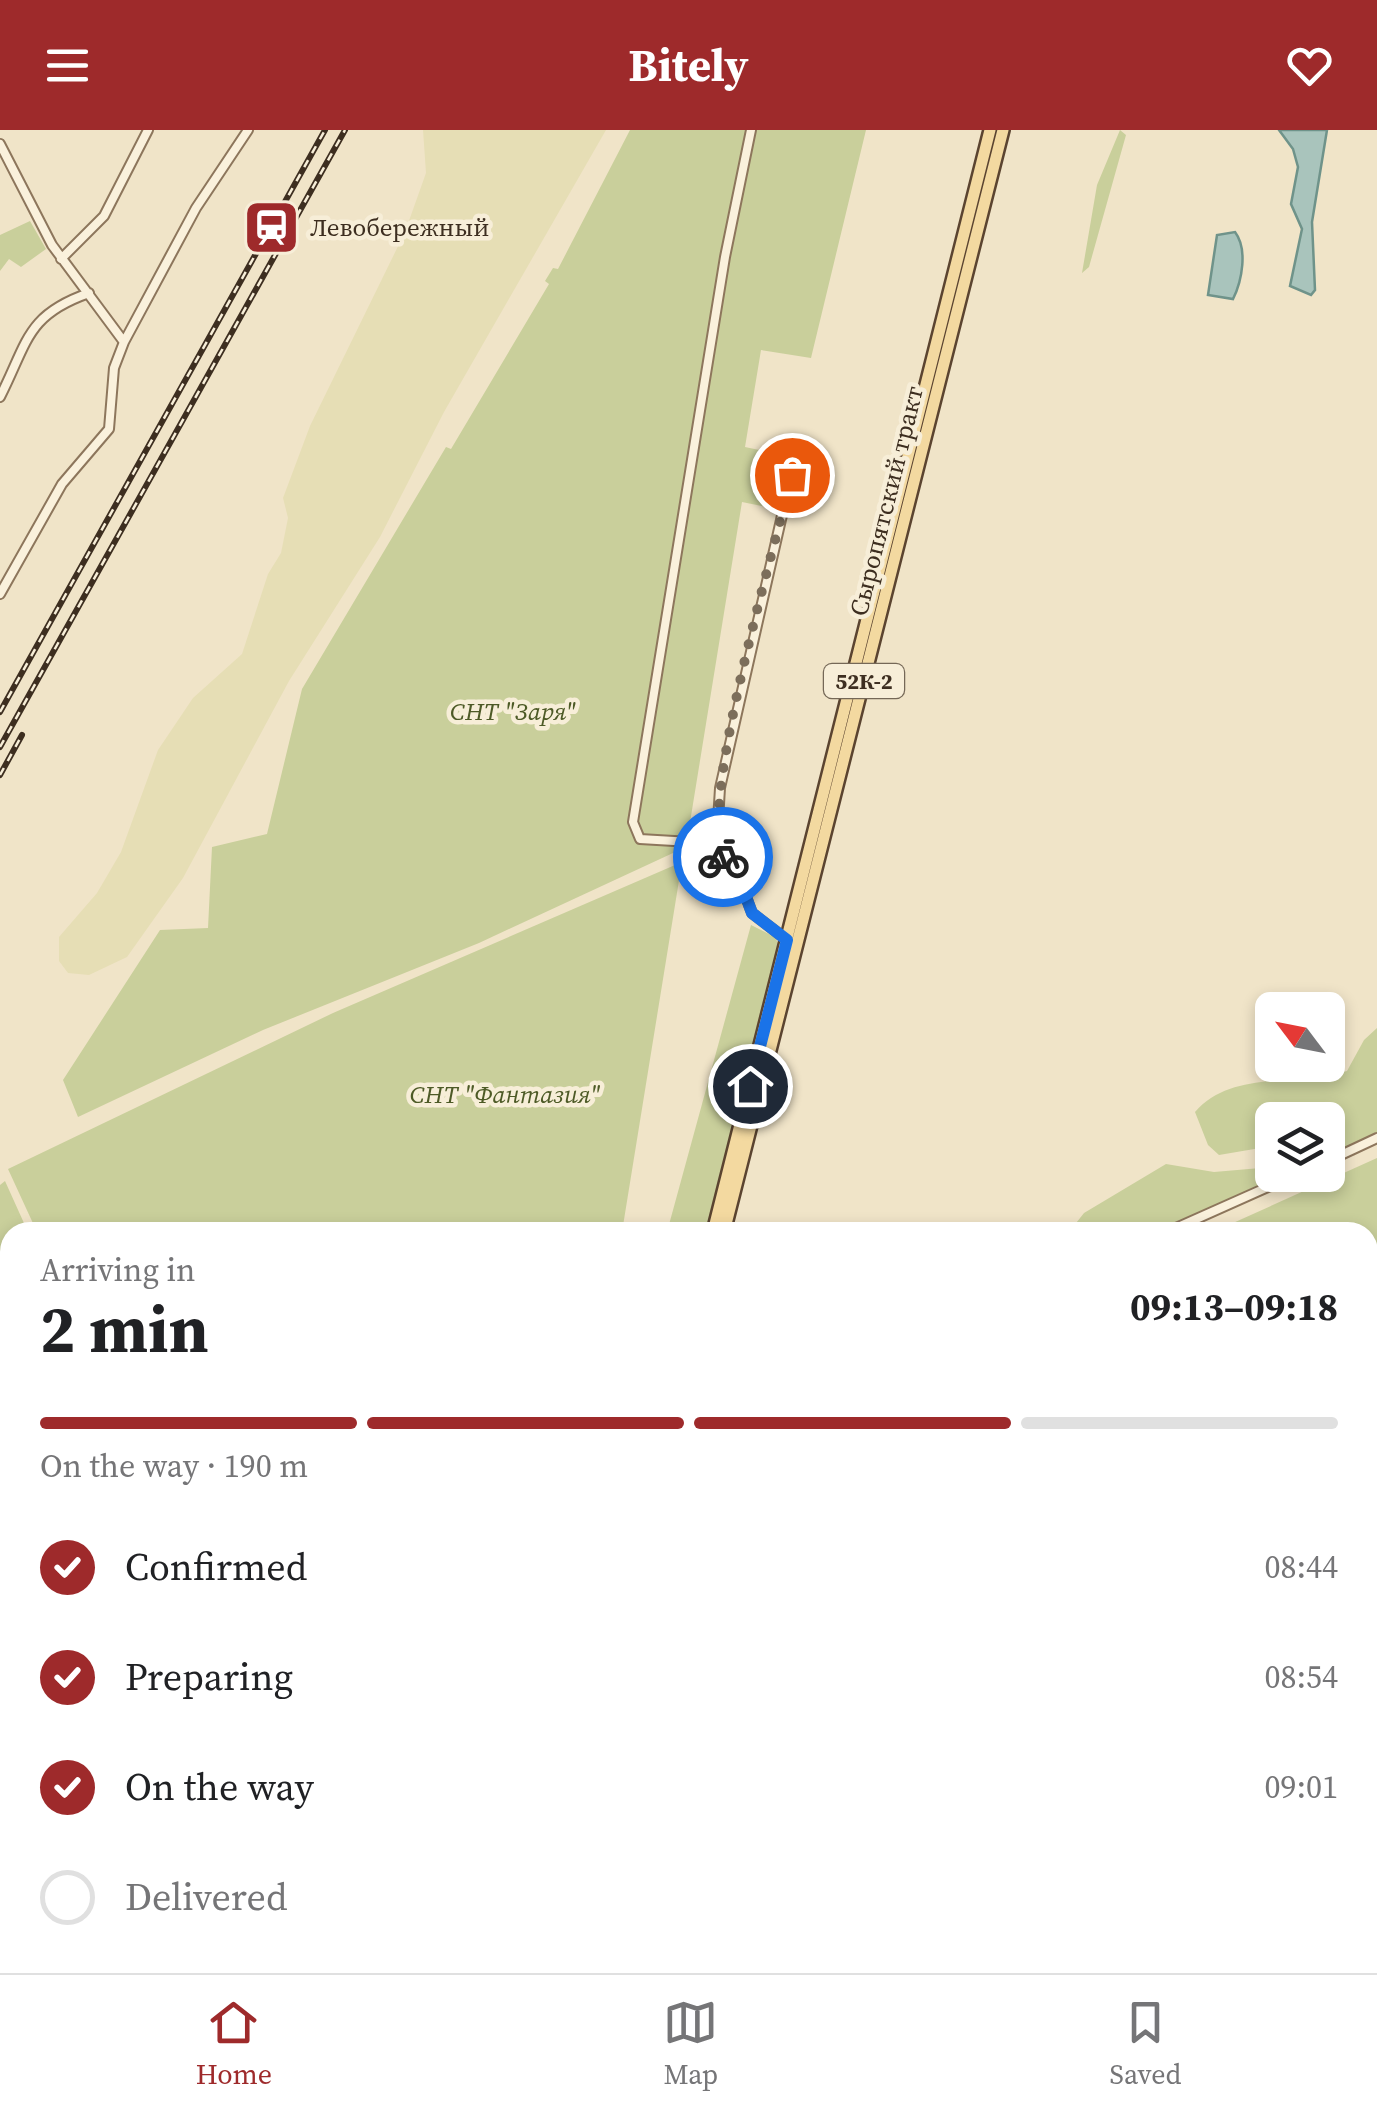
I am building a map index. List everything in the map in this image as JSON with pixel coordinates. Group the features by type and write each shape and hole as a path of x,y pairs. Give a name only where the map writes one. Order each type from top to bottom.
{"main road":[{"name":"Сыропятский тракт","path":"716,1222 990,130"},
{"name":"Сыропятский тракт","path":"727,1222 1003,130"}],"street":[{"path":"61,259 104,216 148,130"},
{"path":"0,594 52,501 109,429 114,368 124,342 196,208 248,130"},
{"path":"751,130 725,256 633,822 640,839 691,842 728,866 739,878 752,913 787,940"},
{"path":"0,144 32,214 124,342"},
{"path":"0,397 41,317 54,306 89,293"},
{"path":"728,866 717,836 720,788 798,445"},
{"path":"1345,1152 1377,1138"},
{"path":"1189,1222 1257,1192"}],"shaded area":[{"path":"423,130 606,130 444,412 380,537 289,681 183,878 127,957 89,975 68,973 59,961 59,937 97,893 121,852 158,750 193,698 242,654 268,574 281,553 288,518 283,498 310,426 405,232 426,173"}],"green space":[{"name":"СНТ \"Заря\"","path":"630,130 866,130 811,358 761,350 745,447 788,456 776,509 742,502 686,847 479,943 263,1030 78,1117 63,1080 160,930 208,928 212,847 267,834 302,689 446,447 451,449 549,284 545,281 553,268 558,269"},
{"path":"1120,130 1126,135 1089,267 1082,273 1097,185"},
{"path":"30,221 46,249 21,267 9,259 0,271 0,235"},
{"name":"СНТ \"Фантазия\"","path":"682,862 624,1222 32,1222 8,1169 333,1013"},
{"path":"751,925 775,937 779,945 709,1222 670,1222"},
{"path":"1377,1028 1377,1137 1345,1152 1345,1102 1255,1102 1255,1149 1219,1155 1208,1145 1195,1112 1210,1099 1227,1090 1261,1082 1345,1082 1345,1071 1364,1040"},
{"path":"1377,1158 1377,1222 1235,1222 1302,1192 1345,1192 1345,1172"},
{"path":"1166,1164 1214,1172 1255,1168 1255,1192 1188,1222 1077,1222 1084,1213"},
{"path":"5,1181 23,1222 0,1222 0,1185"}],"water":[{"path":"1279,130 1327,130 1312,222 1315,290 1311,295 1290,286 1302,229 1291,204 1298,167 1293,149"},
{"path":"1235,232 1242,256 1233,299 1208,295 1217,235"}],"railway":[{"path":"0,712 325,130"},
{"path":"0,747 345,130"},
{"path":"0,775 22,735"}],"way so far":[{"path":"723,857 717,836 720,788 792,475"}],"place":[{"name":"Левобережный","path":"271,227"}],"route":[{"path":"723,857 739,878 752,913 787,940 750,1086"}]}
